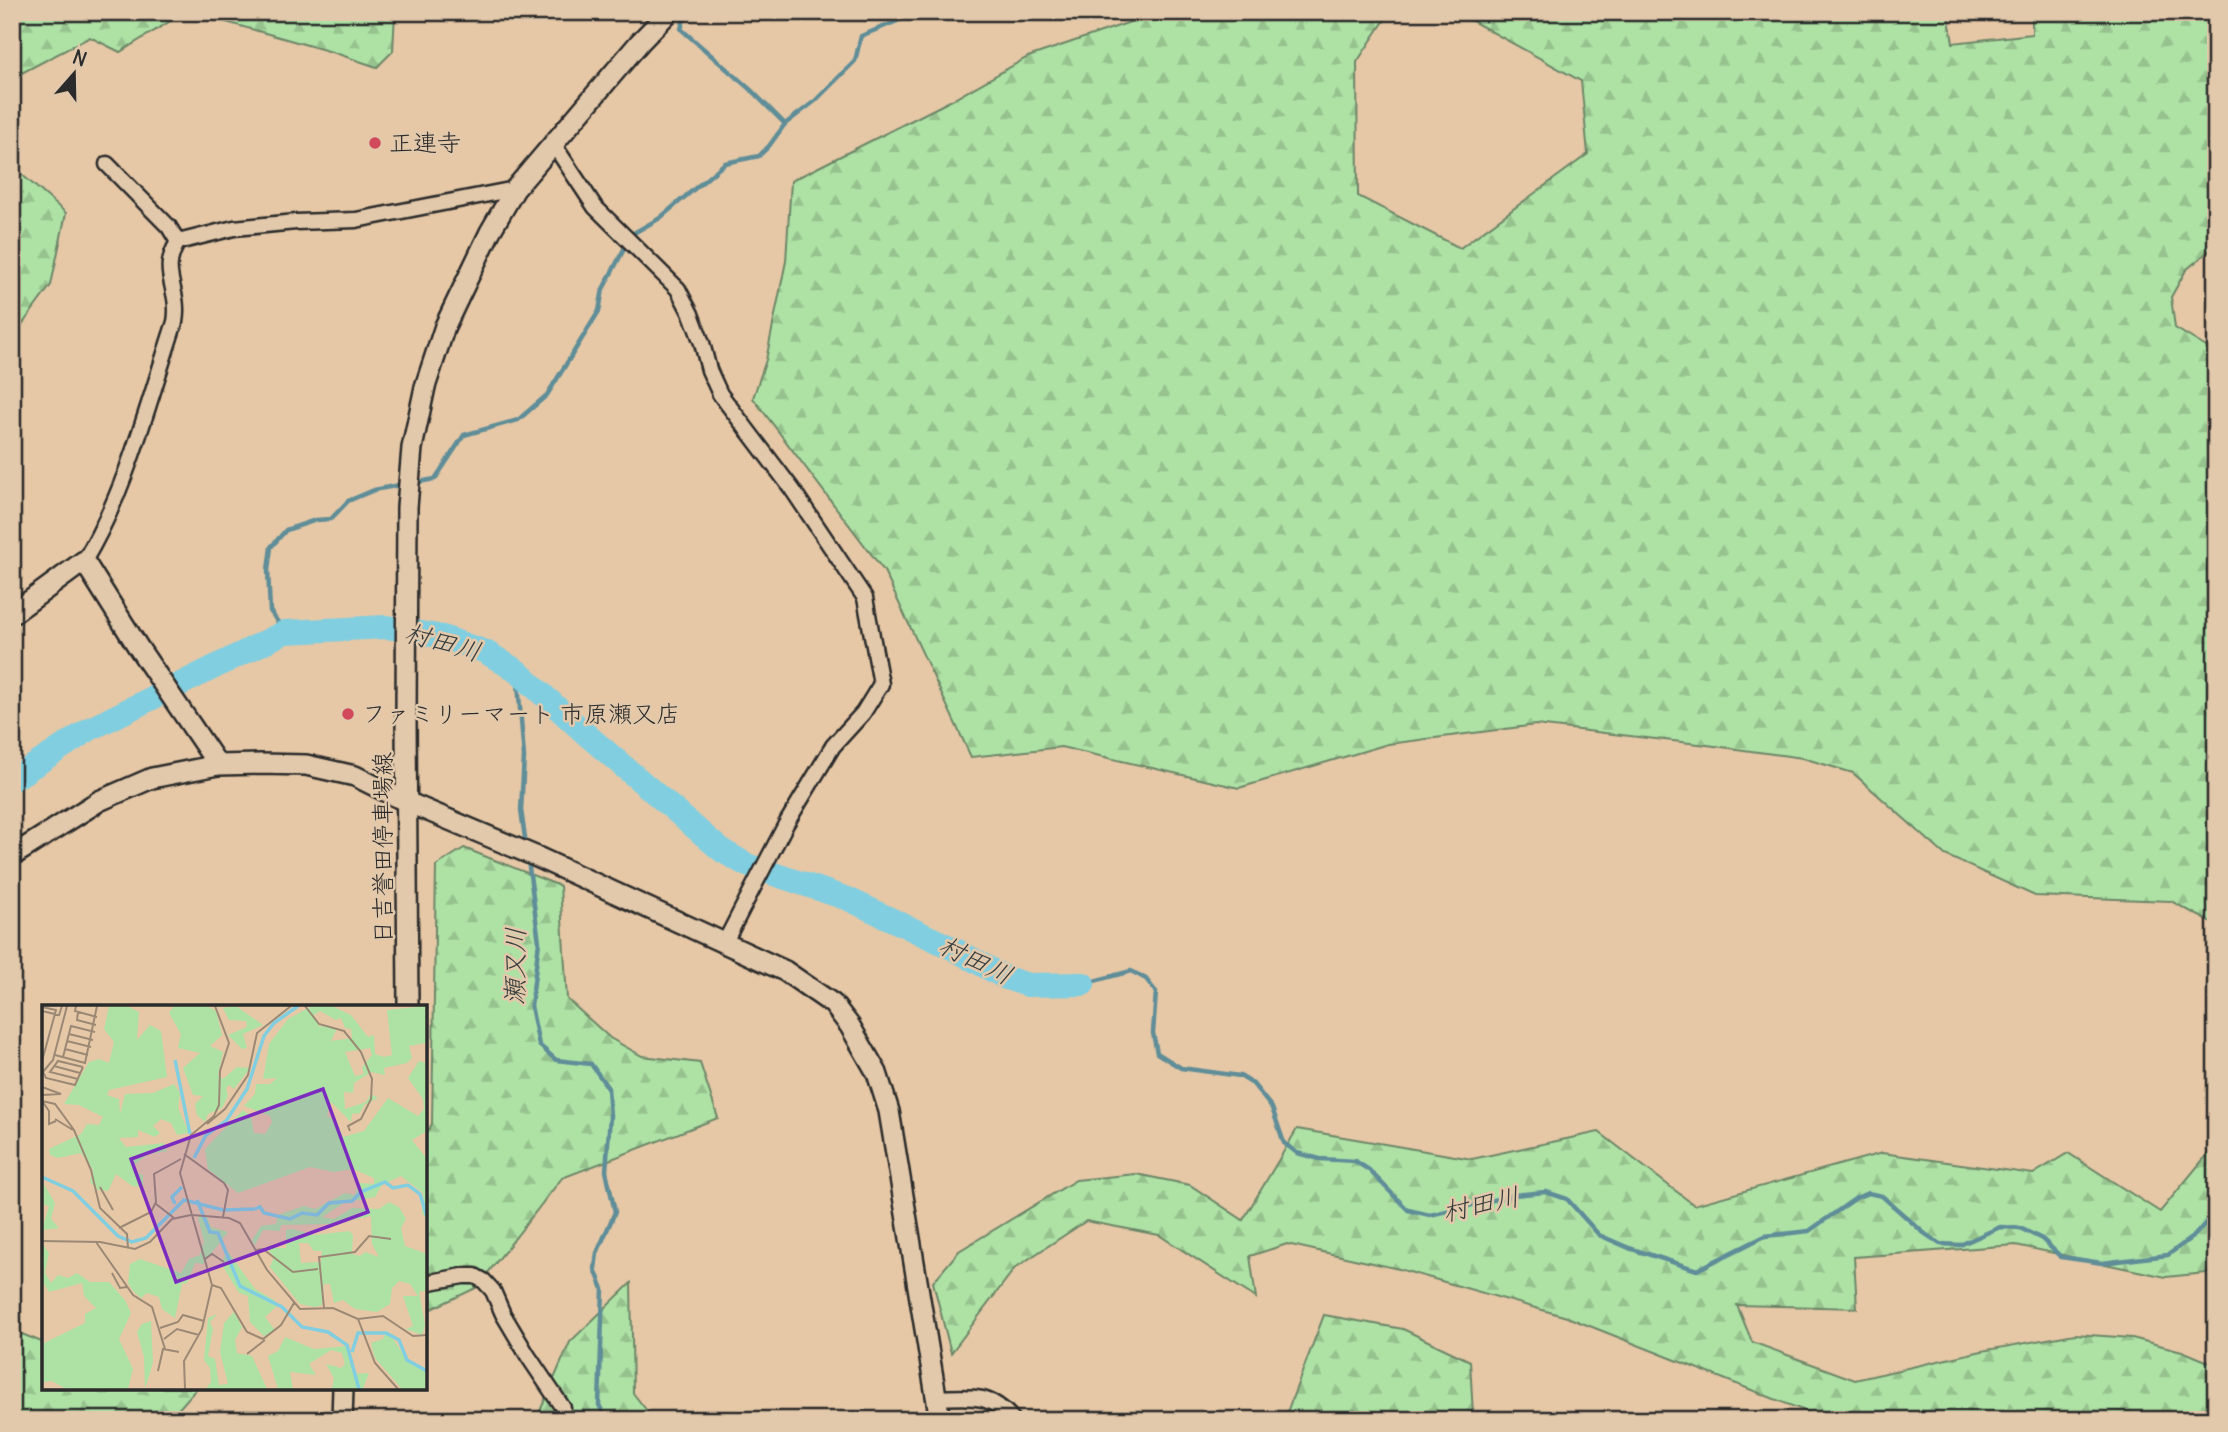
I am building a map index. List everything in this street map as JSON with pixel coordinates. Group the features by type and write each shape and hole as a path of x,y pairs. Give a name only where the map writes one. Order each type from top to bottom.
{"main road":[{"name":"日吉誉田停車場線","path":"408,1005 407,507 412,449 425,387 445,326 490,232 515,189 640,42 669,12"},
{"path":"12,614 85,561 186,721 218,765"},
{"path":"12,856 99,801 152,778 218,765 283,764 325,768 355,776 407,802 535,856 785,971 833,1004 855,1034 877,1073 895,1146 940,1420"},
{"path":"342,1420 343,1390"}],"street":[{"path":"554,145 595,207 678,289 699,333 709,370 720,394 792,489 865,598 881,684 863,713 833,746 786,824 724,942"},
{"path":"107,164 169,227 178,242"},
{"path":"85,561 114,501 174,322 177,310 176,295 167,266 170,254 178,242 234,228 356,220 515,189"},
{"path":"427,1283 463,1276 475,1276 484,1281 563,1408"},
{"path":"937,1398 979,1396 991,1401 1013,1420"}],"green space":[{"path":"12,12 185,12 120,52 90,37 12,78"},
{"path":"191,12 395,12 393,51 377,67"},
{"path":"1179,12 1390,12 1357,62 1358,196 1460,248 1588,154 1581,81 1456,12 1948,12 1953,43 2032,34 2032,12 2216,12 2216,245 2186,270 2171,297 2175,328 2216,353 2216,925 2171,901 2035,896 1945,855 1853,773 1803,758 1707,745 1536,725 1388,744 1239,788 1061,747 971,757 884,571 753,398 766,360 786,261 791,181 954,99 1028,57 1142,18"},
{"path":"12,166 66,213 51,285 13,337"},
{"path":"464,848 560,886 567,999 610,1038 642,1056 700,1063 718,1118 562,1178 476,1288 427,1311 427,1132 432,1124 436,866"},
{"path":"1297,1129 1472,1159 1599,1132 1694,1205 1882,1153 2033,1174 2068,1153 2160,1212 2216,1144 2216,1272 2166,1277 2016,1245 1854,1257 1857,1308 1737,1305 1752,1342 1855,1380 1982,1351 2075,1334 2132,1338 2182,1351 2216,1365 2216,1420 1906,1420 1815,1415 1567,1317 1399,1269 1287,1244 1250,1256 1256,1298 1159,1235 1086,1221 1015,1268 951,1353 933,1282 959,1251 1076,1180 1136,1174 1190,1185 1243,1220"},
{"path":"631,1283 633,1393 654,1420 536,1420 570,1342"},
{"path":"1324,1315 1403,1329 1470,1361 1473,1415 1491,1420 1284,1420"},
{"path":"12,1330 42,1342 42,1390 195,1390 169,1420 12,1420"}],"waterway":[{"path":"686,12 681,29 752,91 785,124"},
{"path":"413,483 435,479 464,435 518,420 547,395 599,311 603,289 632,234 660,218 725,163 759,156 785,124 815,101 855,61 861,36 919,12"},
{"path":"285,632 270,611 268,570 271,547 286,530 316,520 331,519 348,501 374,490 405,484"},
{"name":"村田川","path":"12,780 90,729 285,632 387,627 443,637 486,652 517,671 721,850 747,865 848,899 954,949 1006,978 1028,985 1083,984"},
{"name":"瀬又川","path":"517,671 524,757 521,810 526,845"},
{"name":"瀬又川","path":"528,860 539,942 531,1006 539,1045 556,1060 591,1064 608,1088 610,1116 606,1171 615,1212 597,1253 595,1269 603,1289 599,1405 607,1420"},
{"name":"村田川","path":"1083,984 1131,971 1146,979 1156,992 1153,1033 1157,1053 1181,1068 1240,1076 1253,1084 1272,1108 1284,1143 1297,1153 1320,1159 1355,1161 1369,1170 1408,1210 1430,1215 1514,1195 1546,1192 1567,1199 1599,1235 1629,1248 1697,1270 1765,1236 1809,1231 1856,1198 1868,1193 1882,1196 1940,1244 1960,1245 2000,1227 2020,1228 2042,1239 2061,1257 2102,1263 2168,1255 2195,1235 2216,1211"}],"place":[{"name":"正連寺","path":"375,143"},
{"name":"ファミリーマート 市原瀬又店","path":"348,714"}]}
